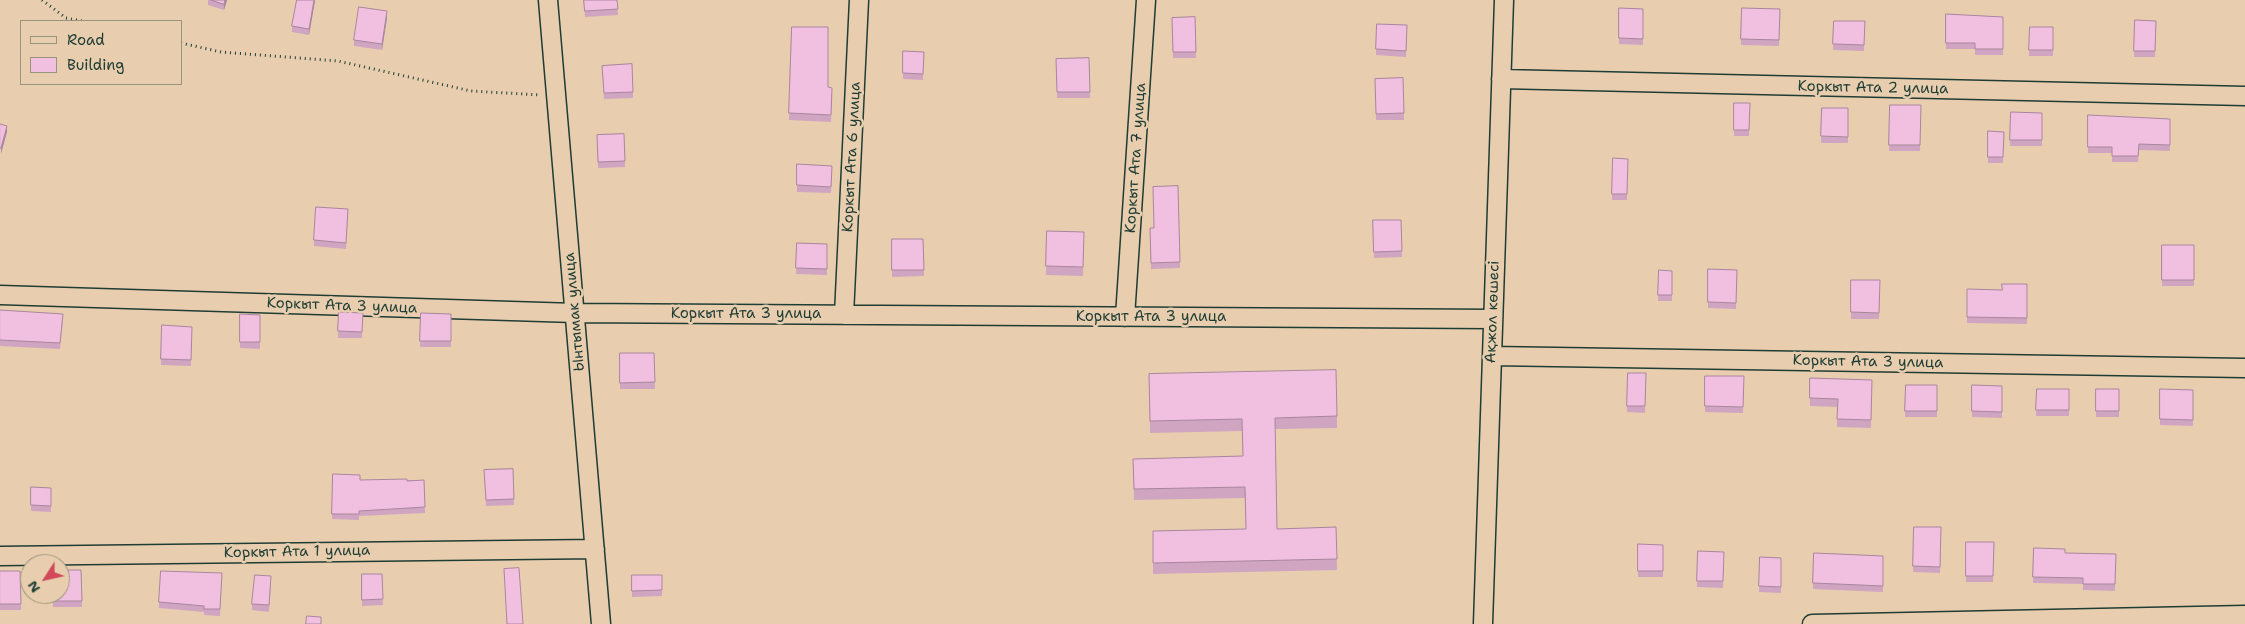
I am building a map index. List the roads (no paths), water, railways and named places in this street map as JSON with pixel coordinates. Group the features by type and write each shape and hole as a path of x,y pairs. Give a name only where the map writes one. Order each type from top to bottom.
{"street":[{"name":"Ынтымак улица","path":"548,0 601,624"},
{"name":"Коркыт Ата 6 улица","path":"844,315 859,0"},
{"name":"Коркыт Ата 7 улица","path":"1125,317 1146,0"},
{"name":"Ақжол көшесі","path":"1483,624 1504,0"},
{"name":"Коркыт Ата 2 улица","path":"1501,79 2245,96"},
{"name":"Коркыт Ата 3 улица","path":"0,294 575,313 1493,319"},
{"name":"Коркыт Ата 3 улица","path":"1492,356 2245,368"},
{"name":"Коркыт Ата 1 улица","path":"0,556 595,549"},
{"path":"1812,624 2245,615"}]}
